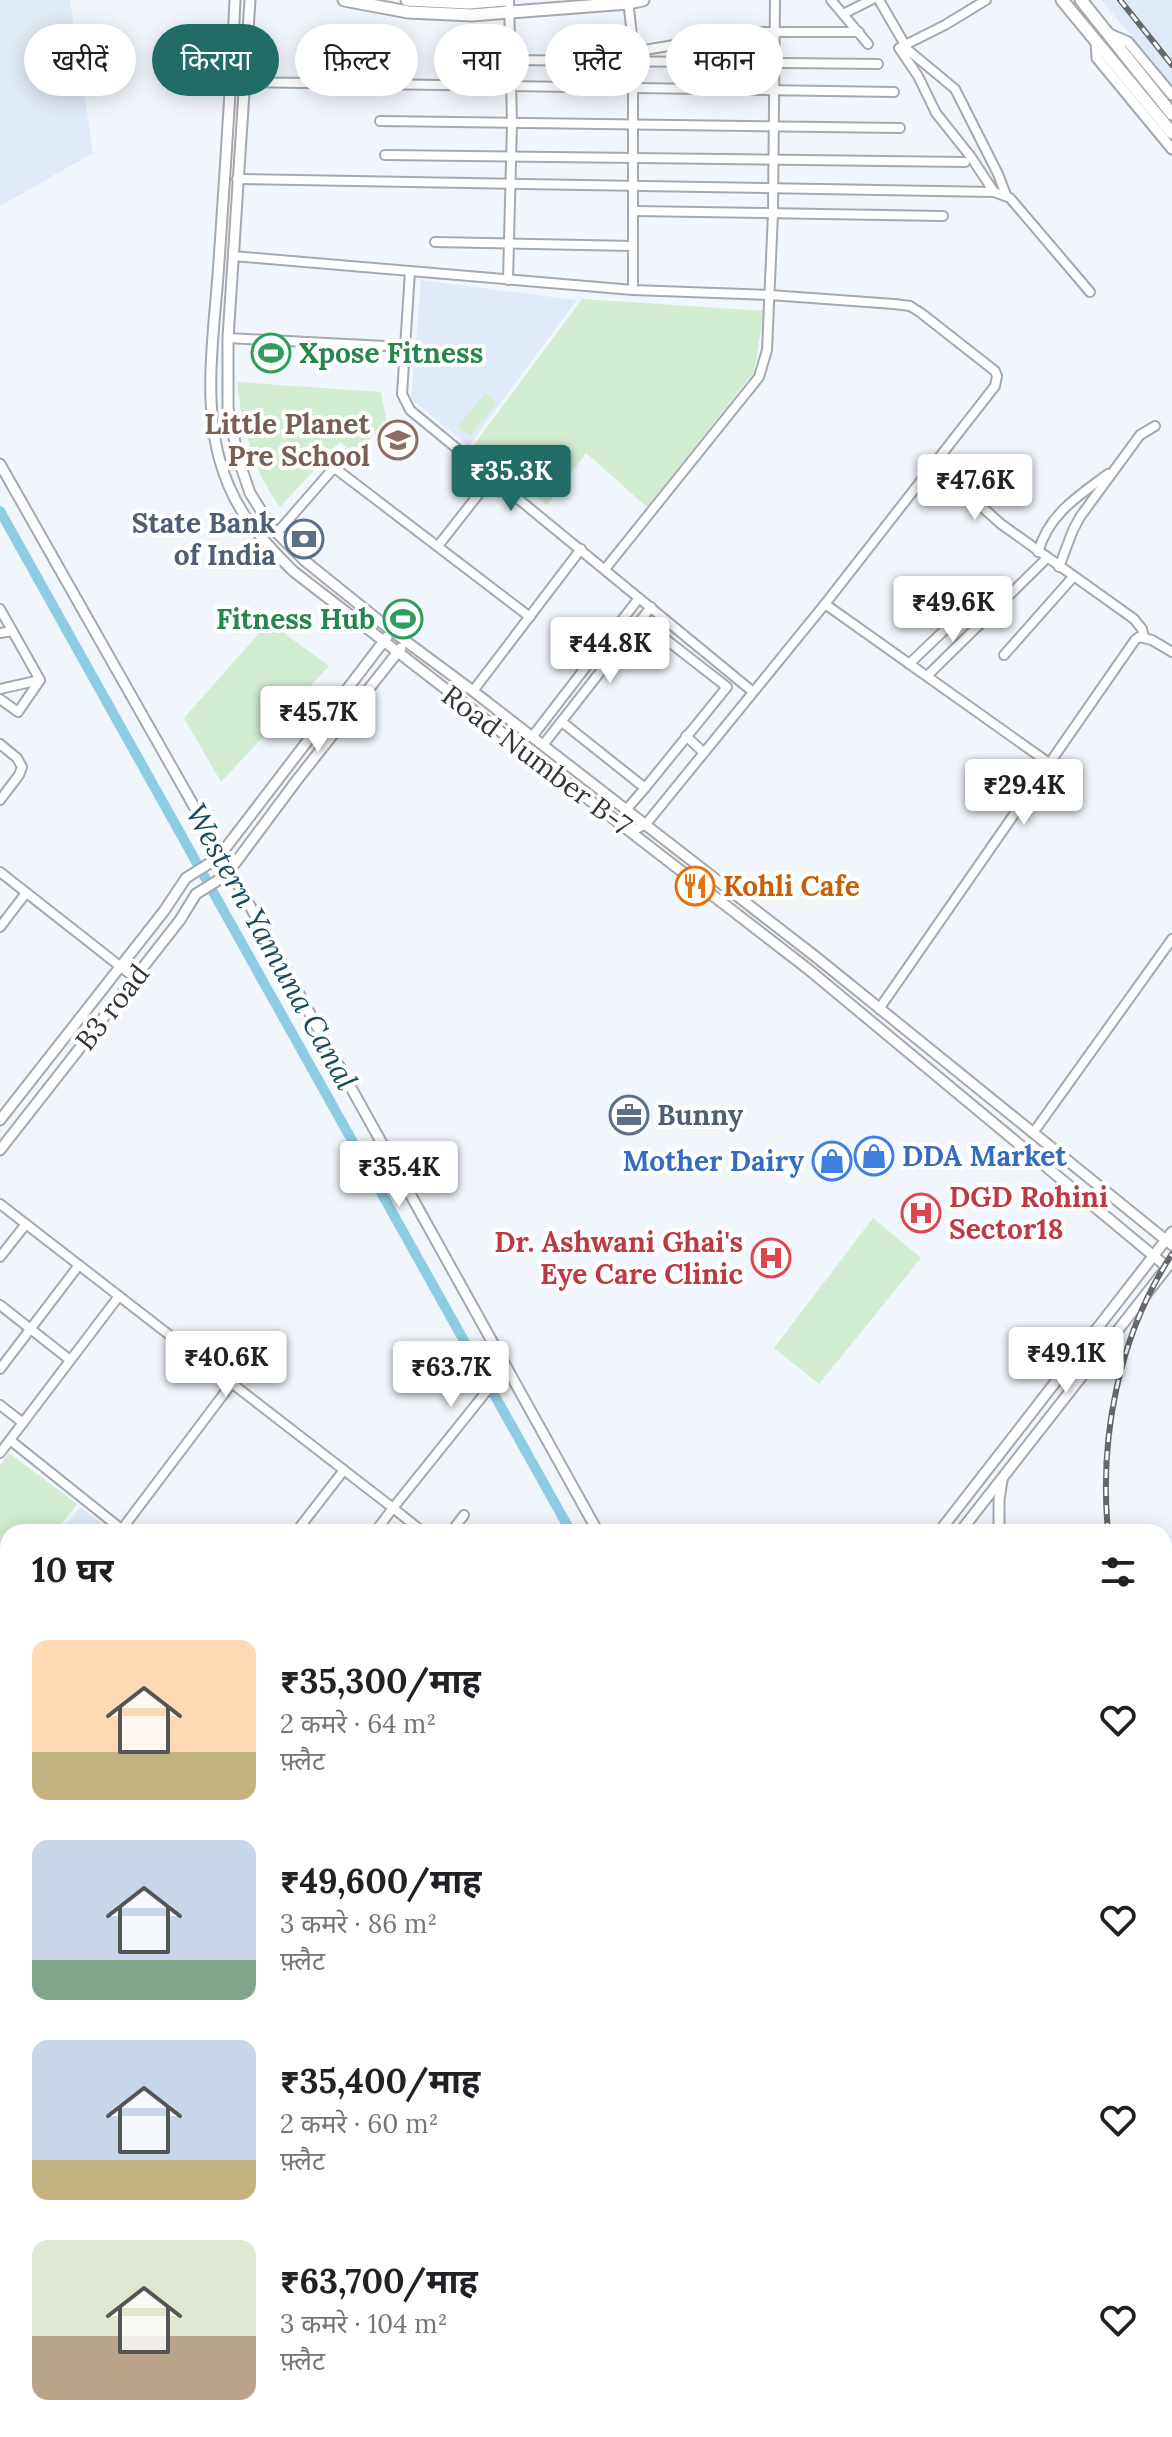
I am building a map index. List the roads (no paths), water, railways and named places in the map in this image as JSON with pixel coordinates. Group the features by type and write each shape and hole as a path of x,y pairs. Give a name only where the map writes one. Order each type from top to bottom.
{"main road":[{"path":"344,0 408,12 472,15 508,4"},
{"path":"407,0 508,4 643,0"},
{"path":"1062,0 1172,133"},
{"path":"1081,0 1172,114"}],"street":[{"name":"Road Number B-7","path":"235,0 212,408 220,459 234,499 256,534 293,571 808,969 1107,1218 1170,1264"},
{"name":"Road Number B-7","path":"249,24 250,0"},
{"path":"774,24 775,0"},
{"path":"831,0 868,44"},
{"path":"843,14 871,0"},
{"path":"879,0 908,50 955,89 1006,195 1090,292"},
{"path":"986,0 899,48 918,76 936,113 994,192"},
{"path":"628,2 630,24"},
{"path":"508,4 509,24"},
{"path":"783,31 859,32"},
{"path":"1107,33 1128,42 1172,95"},
{"path":"1096,41 1097,58 1172,149"},
{"path":"783,63 878,64"},
{"path":"279,83 434,85"},
{"path":"783,91 894,92"},
{"name":"Road Number B-7","path":"244,96 228,338 228,408 238,458 250,493 277,533 305,561 392,631 646,824 1170,1239"},
{"path":"508,280 512,96"},
{"path":"633,96 633,290"},
{"path":"605,569 759,377 767,350 770,295 774,96"},
{"path":"380,121 900,128"},
{"path":"385,155 965,162"},
{"path":"237,179 994,192 1006,195"},
{"path":"633,211 943,216"},
{"path":"435,242 633,246"},
{"path":"233,256 633,290 770,295 910,306 995,371 995,386 825,604 646,824 631,832"},
{"path":"410,271 402,386 404,402 410,410 752,691"},
{"path":"228,338 405,347"},
{"path":"1059,567 1080,517 1140,435 1155,426"},
{"path":"0,464 220,856 392,631"},
{"path":"934,464 1001,524 1134,619 1144,637 1172,652"},
{"path":"927,676 1042,555 1045,532 1070,502 1118,467"},
{"path":"277,533 336,469 530,617"},
{"path":"438,546 492,477"},
{"path":"473,691 581,549"},
{"path":"1004,655 1073,577"},
{"path":"532,737 639,598"},
{"path":"909,664 975,601"},
{"path":"825,604 1049,763"},
{"path":"543,745 651,607"},
{"path":"0,609 40,680"},
{"path":"626,810 727,687 641,620"},
{"path":"0,633 12,631"},
{"path":"879,1009 1135,640 1144,637"},
{"path":"406,642 227,873 502,1371 593,1524"},
{"path":"0,689 40,680"},
{"path":"0,699 18,712 40,680"},
{"path":"562,722 645,788"},
{"path":"686,736 703,752"},
{"path":"0,744 17,758 22,767 0,800"},
{"name":"B3 road","path":"0,1120 4,1108 120,966 186,878 220,856"},
{"path":"0,872 135,978"},
{"name":"B3 road","path":"0,1150 180,920 196,894 227,873"},
{"path":"0,927 26,893"},
{"path":"1033,1133 1172,939"},
{"path":"808,969 816,957"},
{"path":"0,1204 413,1524"},
{"path":"0,1257 26,1224"},
{"path":"945,1524 1170,1239"},
{"path":"967,1524 1170,1264"},
{"path":"0,1369 79,1265"},
{"path":"0,1453 119,1296"},
{"path":"0,1305 70,1360"},
{"path":"1065,1370 1078,1381"},
{"path":"381,1524 502,1371"},
{"path":"128,1524 232,1383"},
{"path":"0,1405 23,1423"},
{"path":"10,1440 116,1524"},
{"path":"302,1524 344,1470"},
{"path":"999,1524 1003,1477"},
{"path":"457,1524 464,1515"},
{"path":"948,1519 953,1524"}],"waterway":[{"name":"Western Yamuna Canal","path":"0,511 567,1524"}],"railway":[{"path":"1120,0 1172,65"},
{"path":"1108,1524 1107,1459 1117,1387 1138,1318 1172,1254"}],"place":[{"name":"Xpose Fitness","path":"271,353"},
{"name":"Little Planet Pre School","path":"398,440"},
{"name":"State Bank of India","path":"304,539"},
{"name":"Fitness Hub","path":"403,619"},
{"name":"Kohli Cafe","path":"695,886"},
{"name":"Bunny","path":"629,1115"},
{"name":"DDA Market","path":"874,1156"},
{"name":"Mother Dairy","path":"832,1161"},
{"name":"DGD Rohini Sector18","path":"921,1213"},
{"name":"Dr. Ashwani Ghai's Eye Care Clinic","path":"771,1258"}]}
